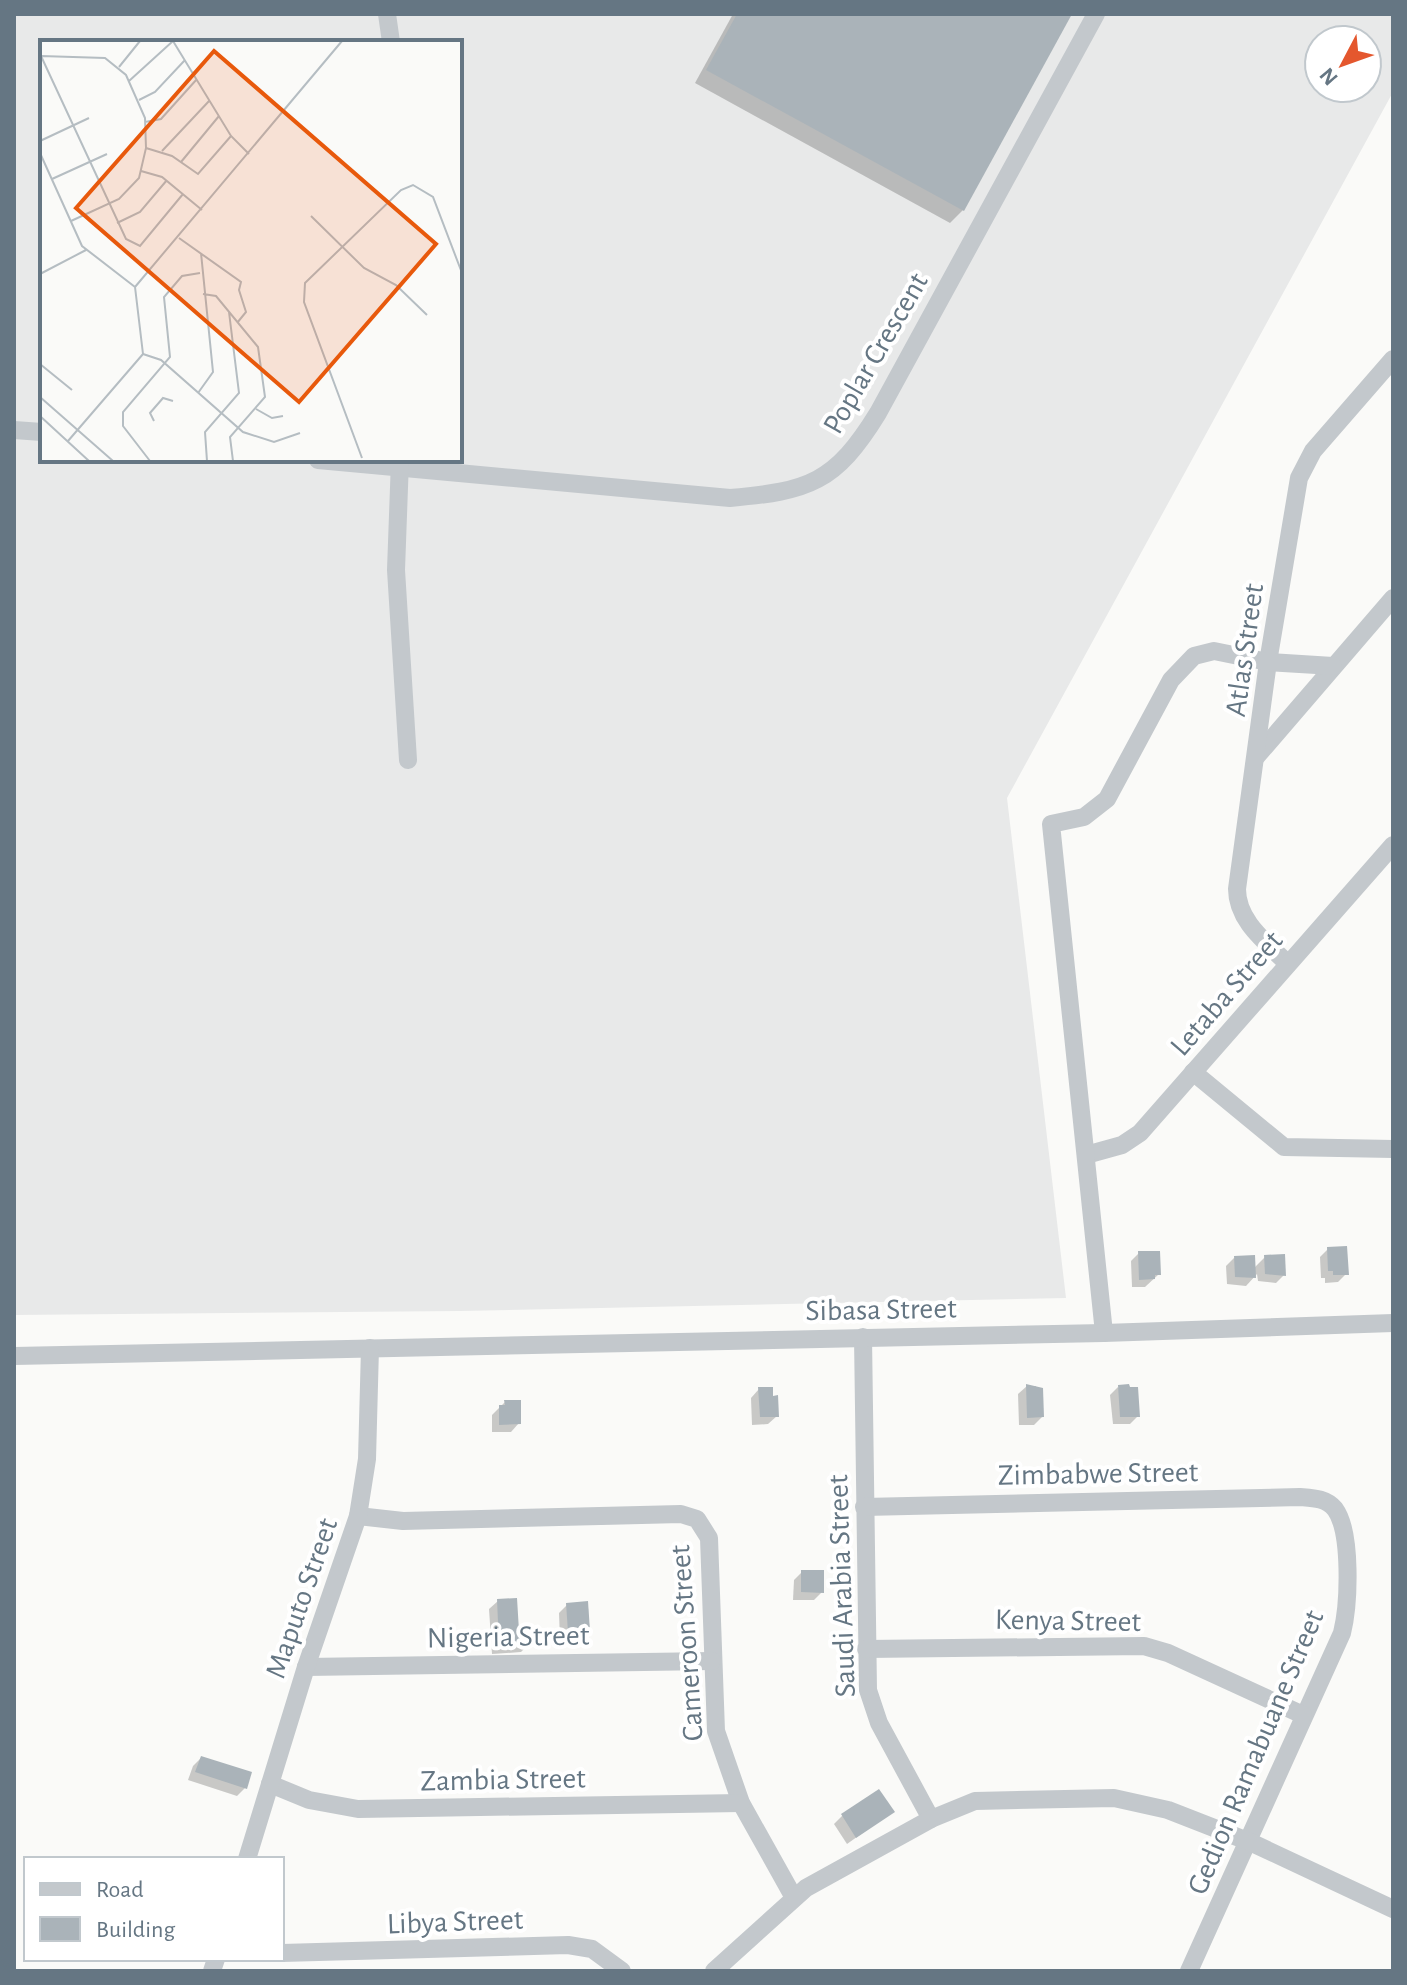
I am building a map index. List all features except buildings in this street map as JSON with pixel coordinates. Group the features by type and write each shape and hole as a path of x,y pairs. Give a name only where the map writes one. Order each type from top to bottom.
{"street":[{"path":"387,14 391,40"},
{"name":"Poplar Crescent","path":"359,462 730,498 776,494 809,485 854,451 878,413 1096,14"},
{"name":"Atlas Street","path":"1288,964 1250,926 1237,897 1268,662 1302,469 1313,451 1393,359"},
{"path":"14,430 40,432"},
{"path":"400,464 396,570 408,760"},
{"path":"1257,756 1393,598"},
{"path":"1104,1333 1051,824 1084,817 1107,799 1171,680 1184,663 1203,652 1214,651 1268,662 1333,666"},
{"name":"Letaba Street","path":"1086,1155 1122,1145 1140,1133 1393,845"},
{"path":"1193,1072 1284,1147 1393,1149"},
{"name":"Sibasa Street","path":"14,1356 1104,1333 1393,1323"},
{"name":"Saudi Arabia Street","path":"863,1337 868,1690 879,1723 931,1819"},
{"name":"Maputo Street","path":"248,1857 306,1667 358,1516 367,1459 370,1348"},
{"name":"Zimbabwe Street","path":"864,1507 1300,1497 1324,1500 1332,1505"},
{"name":"Gedion Ramabuane Street","path":"1189,1971 1250,1842 1303,1715 1338,1647 1346,1615 1343,1530 1332,1505"},
{"name":"Cameroon Street","path":"358,1516 403,1521 688,1515 705,1527 709,1538 716,1731 741,1803 793,1896"},
{"name":"Kenya Street","path":"866,1649 1144,1646 1168,1653 1303,1715"},
{"name":"Nigeria Street","path":"306,1667 712,1661"},
{"name":"Zambia Street","path":"270,1784 309,1800 358,1809 741,1803"},
{"path":"714,1971 793,1896 931,1819 975,1801 1114,1798 1168,1810 1250,1842 1393,1909"},
{"name":"Libya Street","path":"284,1953 568,1945 592,1949 622,1971"}],"shaded area":[{"path":"14,14 1393,14 1393,92 1007,798 1066,1298 460,1311 14,1315"}]}
